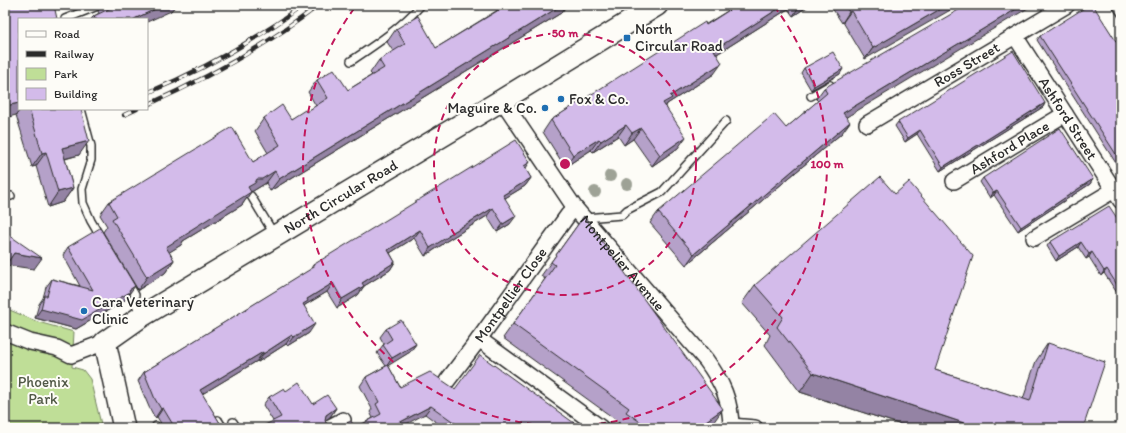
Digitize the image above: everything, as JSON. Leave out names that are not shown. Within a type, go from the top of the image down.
[{"type":"main road","name":"North Circular Road","points":[[105,342],[142,316],[657,5]]},
{"type":"main road","points":[[105,342],[124,428]]},
{"type":"street","name":"Ross Street","points":[[867,124],[1067,5]]},
{"type":"street","points":[[1101,5],[1121,35]]},
{"type":"street","name":"Ashford Street","points":[[1015,36],[1118,195]]},
{"type":"street","name":"Montpelier Avenue","points":[[502,100],[579,213],[701,354],[717,375],[726,392],[731,416],[731,427]]},
{"type":"street","name":"Ashford Place","points":[[954,181],[1065,114]]},
{"type":"street","points":[[1034,238],[1118,195]]},
{"type":"street","name":"Montpellier Close","points":[[447,381],[479,339],[568,214],[579,213]]},
{"type":"street","name":"North Circular Road","points":[[5,332],[30,342],[57,348],[72,344],[85,349],[105,342]]},
{"type":"street","points":[[479,339],[601,428]]},
{"type":"street","points":[[328,428],[343,420]]},
{"type":"street","points":[[731,427],[755,428]]},
{"type":"lane","points":[[68,18],[100,5]]},
{"type":"lane","points":[[350,61],[413,15],[421,5]]},
{"type":"lane","points":[[811,96],[837,81]]},
{"type":"lane","points":[[81,110],[91,146],[91,160],[82,189],[84,203],[91,221],[103,241]]},
{"type":"lane","points":[[579,213],[622,215],[627,210],[662,192],[726,121]]},
{"type":"lane","points":[[251,196],[275,236]]},
{"type":"lane","points":[[123,274],[135,294],[134,301],[142,316]]},
{"type":"lane","points":[[218,420],[223,428]]},
{"type":"green space","name":"Phoenix Park","points":[[5,308],[38,322],[74,332],[72,367],[83,370],[90,379],[102,428],[5,428]]},
{"type":"building","points":[[5,5],[54,5],[57,18],[18,18],[18,103],[5,106]]},
{"type":"building","points":[[112,5],[164,5],[136,18],[95,18],[94,16],[113,7]]},
{"type":"building","points":[[500,5],[562,5],[279,179],[275,171],[262,179],[257,179],[255,183],[248,187],[251,192],[166,247],[174,260],[147,277],[112,219],[117,216],[109,202],[232,127],[253,162],[280,145],[264,118],[282,105],[291,119],[305,110],[306,112],[328,98],[317,80],[334,69],[348,90],[384,68],[379,60],[405,44],[396,29],[418,16],[436,48],[502,8]]},
{"type":"building","points":[[737,5],[784,5],[714,50],[722,63],[670,96],[672,98],[663,103],[686,137],[660,155],[641,128],[632,133],[626,125],[601,141],[599,139],[573,155],[551,120],[705,22],[706,25]]},
{"type":"building","points":[[845,5],[904,5],[906,7],[909,5],[947,5],[873,48],[851,11],[849,12]]},
{"type":"building","points":[[967,5],[1023,5],[843,113],[850,122],[694,254],[658,212],[774,114],[786,128],[827,93],[824,88]]},
{"type":"building","points":[[1089,5],[1093,5],[1121,49],[1121,162],[1040,36]]},
{"type":"building","points":[[1013,51],[1045,103],[943,167],[920,130],[908,138],[898,122]]},
{"type":"building","points":[[833,52],[843,69],[814,86],[804,68]]},
{"type":"building","points":[[29,110],[81,110],[89,141],[62,148],[73,188],[58,192],[46,152],[42,153]]},
{"type":"building","points":[[1060,128],[1093,179],[1021,227],[997,191],[993,193],[983,178]]},
{"type":"building","points":[[516,140],[530,162],[524,166],[531,178],[503,195],[516,216],[503,224],[493,208],[448,235],[449,236],[430,248],[420,230],[388,250],[395,262],[362,283],[364,286],[342,299],[333,283],[307,299],[308,301],[303,304],[315,324],[294,337],[292,335],[263,354],[263,352],[200,390],[223,428],[175,428],[163,408],[161,409],[155,399],[144,372],[314,267],[313,265]]},
{"type":"building","points":[[880,177],[895,194],[909,182],[973,256],[935,370],[1030,401],[1048,343],[1105,362],[1083,428],[979,428],[813,373],[777,327],[783,317],[755,285]]},
{"type":"building","points":[[1109,206],[1121,224],[1121,291],[1107,269],[1104,271],[1092,252],[1089,254],[1081,242],[1059,256],[1050,242]]},
{"type":"building","points":[[584,216],[723,409],[696,428],[649,428],[626,412],[629,408],[513,324],[555,265],[551,262]]},
{"type":"building","points":[[100,228],[135,286],[129,290],[130,292],[82,320],[41,309],[44,296],[47,296],[52,279],[93,290],[68,247]]},
{"type":"building","points":[[6,233],[42,258],[14,253],[5,266]]},
{"type":"building","points":[[401,320],[416,344],[392,358],[383,345],[392,339],[386,329]]},
{"type":"building","points":[[480,355],[581,428],[462,428],[431,406],[389,428],[355,428],[381,414],[376,404],[379,402],[366,377],[388,365],[400,387],[430,372],[455,389]]},
{"type":"building","points":[[299,382],[313,404],[327,395],[336,408],[326,415],[325,420],[329,427],[332,428],[259,428],[281,417],[269,397],[284,388],[286,391]]},
{"type":"building","points":[[351,421],[355,428],[336,428]]},
{"type":"railway","points":[[148,93],[188,75],[228,54],[266,31],[304,5]]},
{"type":"railway","points":[[148,105],[192,84],[257,48],[319,5]]},
{"type":"railway","points":[[124,115],[135,110]]},
{"type":"place","name":"North Circular Road","points":[[627,38]]},
{"type":"place","name":"Fox & Co.","points":[[561,99]]},
{"type":"place","name":"Maguire & Co.","points":[[545,108]]},
{"type":"place","name":"Cara Veterinary Clinic","points":[[84,311]]}]
